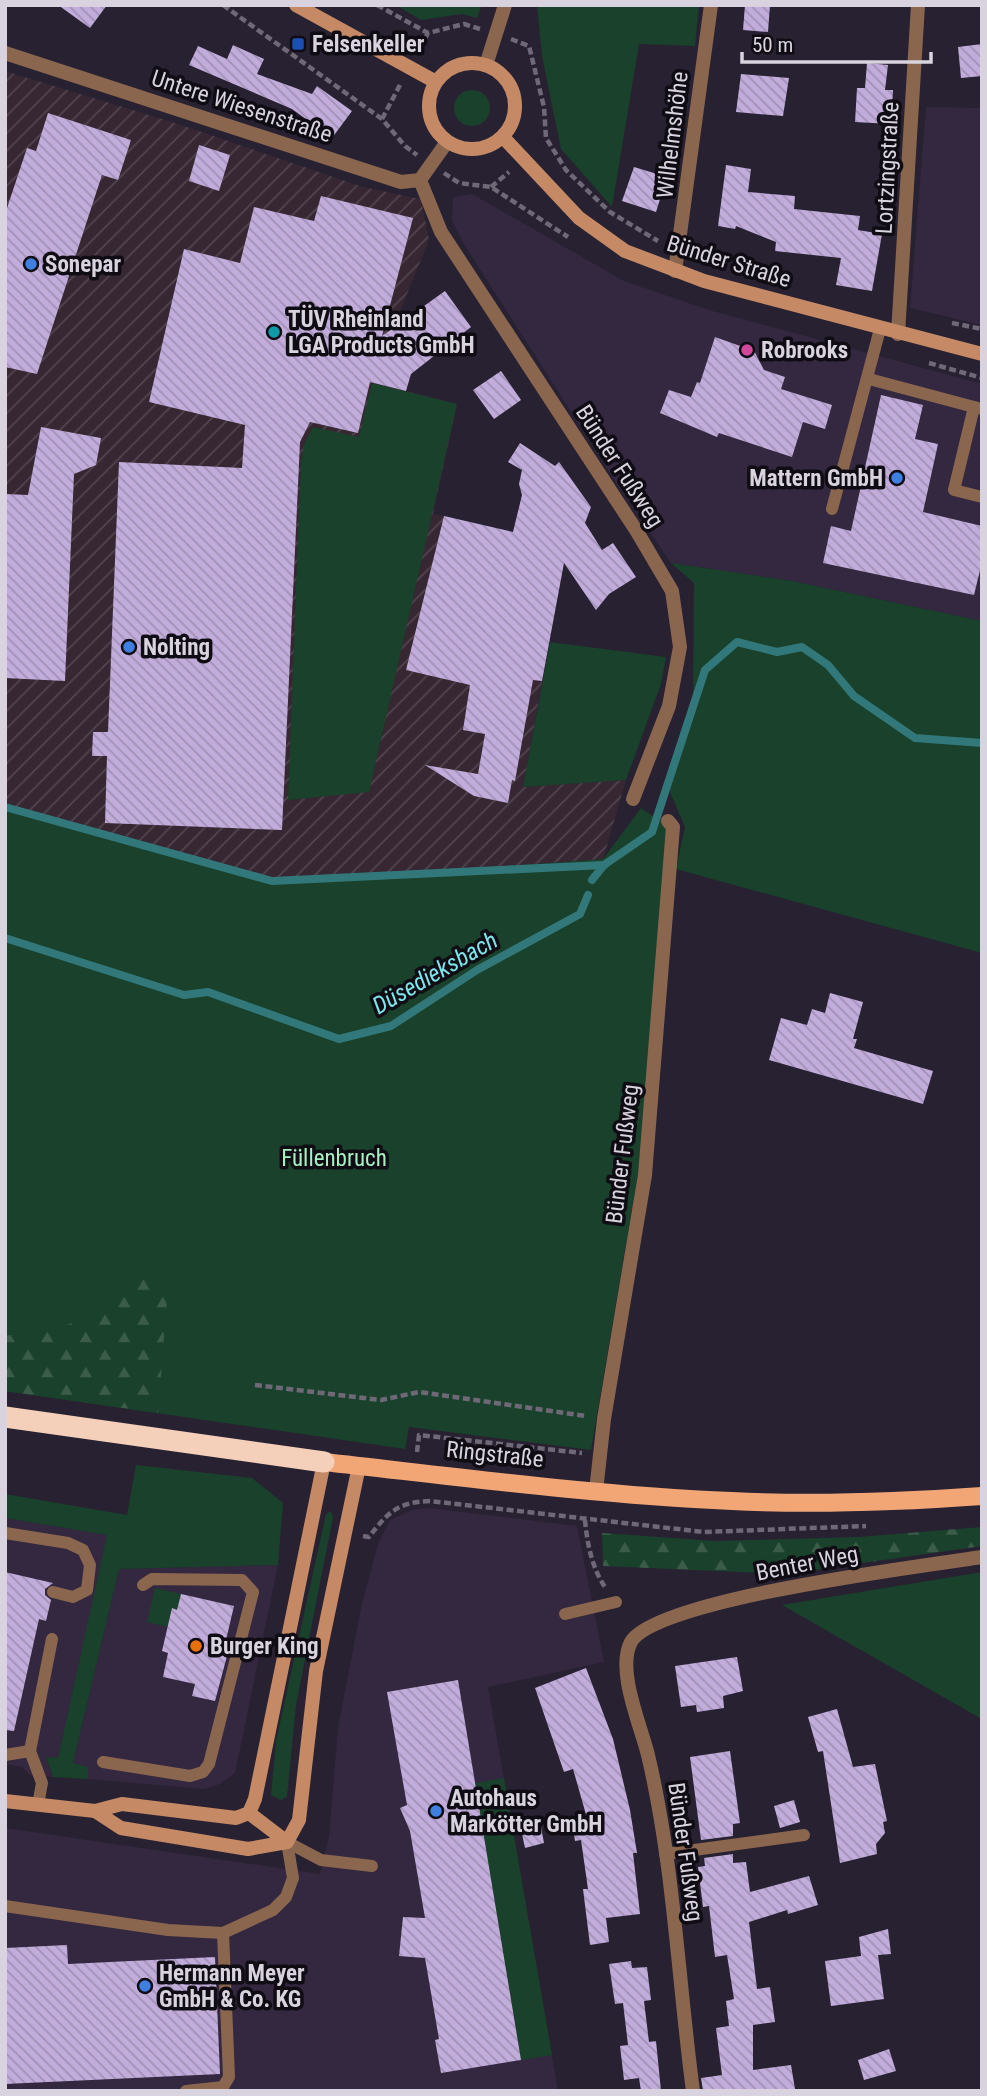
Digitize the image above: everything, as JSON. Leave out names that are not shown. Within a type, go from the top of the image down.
[{"type":"highway","name":"Ringstraße","points":[[5,1417],[324,1462]]},
{"type":"main road","name":"Ringstraße","points":[[324,1462],[596,1491],[732,1501],[806,1503],[982,1496]]},
{"type":"street","points":[[296,5],[436,82]]},
{"type":"street","points":[[486,65],[505,5]]},
{"type":"street","name":"Wilhelmshöhe","points":[[675,271],[711,5]]},
{"type":"street","name":"Lortzingstraße","points":[[898,334],[918,5]]},
{"type":"street","name":"Untere Wiesenstraße","points":[[5,53],[401,182],[421,180]]},
{"type":"street","points":[[467,63],[486,65],[501,74],[512,88],[516,105],[513,122],[503,136],[491,145],[476,149],[461,148],[447,142],[436,130],[430,114],[430,98],[436,82],[450,69],[467,63]]},
{"type":"street","name":"Bünder Straße","points":[[503,136],[579,218],[625,251],[675,271],[898,334],[982,354]]},
{"type":"street","points":[[421,180],[447,142]]},
{"type":"street","name":"Bünder Fußweg","points":[[421,180],[441,232],[636,530],[672,591],[680,647],[669,706],[633,799]]},
{"type":"street","name":"Bünder Fußweg","points":[[596,1491],[604,1419],[645,1174],[673,827],[668,821]]},
{"type":"street","points":[[5,1801],[94,1811],[122,1804],[236,1818],[249,1813],[256,1799],[324,1462]]},
{"type":"street","points":[[287,1842],[299,1820],[316,1671],[359,1466]]},
{"type":"street","name":"Benter Weg","points":[[644,1628],[691,1609],[751,1596],[982,1557]]},
{"type":"street","name":"Bünder Fußweg","points":[[644,1628],[631,1643],[626,1665],[648,1756],[665,1854],[693,2091]]},
{"type":"street","points":[[94,1811],[121,1828],[248,1849],[287,1842]]},
{"type":"street","points":[[249,1813],[287,1842]]},
{"type":"lane","points":[[832,509],[869,379],[880,329]]},
{"type":"lane","points":[[869,379],[978,408],[954,489],[982,497]]},
{"type":"lane","points":[[5,1533],[68,1543],[83,1549],[90,1565],[87,1590],[73,1597],[53,1592]]},
{"type":"lane","points":[[103,1762],[190,1776],[203,1772],[213,1751],[253,1592],[242,1580],[152,1580],[143,1585]]},
{"type":"lane","points":[[565,1614],[616,1602]]},
{"type":"lane","points":[[38,1805],[41,1783],[30,1751],[52,1639]]},
{"type":"lane","points":[[5,1755],[30,1751]]},
{"type":"lane","points":[[665,1854],[804,1835]]},
{"type":"lane","points":[[287,1842],[321,1860],[372,1866]]},
{"type":"lane","points":[[5,1906],[168,1930],[223,1933],[273,1910],[286,1897],[293,1878],[287,1842]]},
{"type":"lane","points":[[186,2091],[223,2087],[229,2077],[223,1933]]},
{"type":"path","points":[[223,5],[382,119],[405,146],[431,164]]},
{"type":"path","points":[[377,5],[428,33],[464,24],[529,46],[544,107],[546,138],[566,170],[610,212],[679,253]]},
{"type":"path","points":[[255,1385],[381,1400],[419,1392],[604,1419]]},
{"type":"path","points":[[411,1502],[419,1436],[600,1455]]},
{"type":"path","points":[[345,1531],[369,1537],[387,1513],[411,1502],[430,1501],[585,1520],[586,1539],[598,1577],[616,1602]]},
{"type":"shaded area","points":[[5,71],[172,122],[363,187],[421,199],[429,240],[400,311],[382,385],[457,404],[433,514],[567,545],[523,787],[626,780],[603,859],[272,883],[5,809]]},
{"type":"shaded area","points":[[926,107],[982,108],[982,325],[910,308]]},
{"type":"shaded area","points":[[472,194],[624,281],[709,310],[982,384],[982,621],[792,581],[671,563],[624,495],[462,241],[452,220],[453,197]]},
{"type":"shaded area","points":[[429,1508],[577,1526],[604,1662],[488,1687],[558,2091],[5,2091],[5,1828],[320,1874],[329,1837],[338,1728],[361,1608],[378,1544],[390,1520],[412,1510]]},
{"type":"shaded area","points":[[5,1518],[108,1535],[58,1758],[46,1758],[53,1777],[30,1775],[22,1767],[5,1764]]},
{"type":"shaded area","points":[[278,1565],[235,1773],[220,1784],[204,1789],[88,1779],[88,1767],[73,1763],[119,1569]]},
{"type":"green space","points":[[396,5],[482,5],[477,18],[462,14],[421,20]]},
{"type":"green space","points":[[537,5],[699,5],[695,46],[639,44],[612,207],[561,149],[542,56]]},
{"type":"green space","points":[[472,90],[485,95],[490,108],[485,121],[472,126],[459,121],[454,108],[459,95]]},
{"type":"green space","points":[[372,383],[457,404],[369,792],[288,800],[301,460],[305,442],[313,427],[359,437]]},
{"type":"green space","points":[[671,563],[792,581],[982,621],[982,953],[676,869],[685,827],[666,783],[693,711],[694,583]]},
{"type":"green space","points":[[550,642],[666,657],[661,684],[626,780],[523,787]]},
{"type":"green space","name":"Füllenbruch","points":[[641,808],[669,827],[638,1174],[591,1450],[409,1427],[405,1449],[5,1391],[5,809],[272,883],[603,859]]},
{"type":"green space","points":[[150,1272],[169,1275],[158,1413],[5,1391],[5,1336],[70,1324]]},
{"type":"green space","points":[[136,1465],[252,1478],[283,1503],[278,1565],[119,1569],[73,1763],[88,1767],[88,1779],[53,1777],[46,1757],[58,1758],[107,1535],[5,1518],[5,1494],[127,1515]]},
{"type":"green space","points":[[331,1511],[333,1517],[296,1705],[287,1797],[281,1800],[271,1795],[276,1741],[326,1514]]},
{"type":"green space","points":[[982,1527],[982,1546],[785,1574],[603,1566],[602,1533],[715,1541],[859,1537]]},
{"type":"green space","points":[[982,1572],[980,1718],[782,1605]]},
{"type":"green space","points":[[155,1588],[181,1594],[173,1628],[147,1622]]},
{"type":"green space","points":[[504,1778],[552,2055],[521,2060],[475,1783]]},
{"type":"building","points":[[58,5],[107,5],[90,28]]},
{"type":"building","points":[[745,5],[770,5],[768,32],[743,30]]},
{"type":"building","points":[[982,44],[982,76],[961,78],[958,47]]},
{"type":"building","points":[[233,45],[264,59],[257,74],[312,94],[317,86],[352,111],[332,138],[292,109],[189,65],[198,46],[227,59]]},
{"type":"building","points":[[867,63],[888,65],[885,90],[893,90],[891,124],[855,122],[857,88],[865,88]]},
{"type":"building","points":[[741,74],[789,78],[783,116],[736,112]]},
{"type":"building","points":[[48,113],[131,140],[118,180],[102,175],[37,374],[5,367],[5,214],[27,148],[36,151]]},
{"type":"building","points":[[199,145],[230,155],[219,191],[189,181]]},
{"type":"building","points":[[726,165],[751,169],[748,192],[795,196],[794,209],[860,216],[858,230],[882,234],[872,291],[836,285],[841,258],[775,251],[776,242],[736,226],[735,229],[718,226]]},
{"type":"building","points":[[634,167],[667,177],[656,212],[622,201]]},
{"type":"building","points":[[321,196],[413,218],[382,336],[445,291],[471,327],[411,374],[406,391],[370,382],[358,433],[310,422],[300,442],[282,830],[105,823],[107,756],[92,756],[93,732],[108,732],[119,462],[242,468],[245,425],[149,402],[184,249],[240,263],[254,207],[314,221]]},
{"type":"building","points":[[715,337],[743,347],[750,343],[764,370],[785,377],[781,389],[832,405],[825,429],[803,422],[792,457],[719,433],[717,437],[660,413],[669,390],[691,397],[697,382],[700,383]]},
{"type":"building","points":[[501,371],[521,400],[494,419],[473,390]]},
{"type":"building","name":"Mattern GmbH","points":[[881,395],[923,405],[915,439],[938,444],[923,512],[982,526],[982,562],[974,595],[823,563],[831,526],[851,531]]},
{"type":"building","points":[[41,427],[101,438],[96,465],[74,474],[65,681],[5,678],[5,494],[28,495]]},
{"type":"building","points":[[520,443],[555,466],[559,462],[591,507],[585,523],[602,550],[613,543],[636,577],[609,594],[596,610],[564,563],[542,681],[533,680],[515,781],[512,780],[508,803],[474,796],[425,765],[478,774],[485,734],[463,730],[470,685],[406,670],[444,516],[513,532],[522,495],[519,484],[522,470],[508,462]]},
{"type":"building","points":[[830,993],[863,1002],[853,1039],[857,1039],[854,1048],[933,1071],[923,1104],[769,1060],[781,1018],[807,1025],[812,1009],[825,1013]]},
{"type":"building","points":[[5,1572],[53,1583],[45,1589],[45,1595],[51,1600],[46,1621],[39,1619],[14,1731],[5,1730]]},
{"type":"building","name":"Burger King","points":[[181,1594],[234,1606],[226,1640],[231,1641],[215,1701],[192,1696],[195,1684],[163,1677],[168,1653],[162,1651],[172,1608],[177,1610]]},
{"type":"building","points":[[737,1657],[743,1691],[723,1696],[724,1708],[697,1712],[696,1705],[681,1707],[675,1666]]},
{"type":"building","points":[[586,1668],[613,1739],[630,1810],[637,1853],[633,1853],[640,1914],[606,1918],[609,1942],[590,1945],[583,1889],[588,1889],[581,1840],[575,1841],[572,1820],[587,1818],[573,1769],[564,1772],[535,1688]]},
{"type":"building","points":[[458,1680],[521,2060],[441,2073],[435,2040],[439,2039],[425,1958],[399,1956],[403,1917],[425,1918],[410,1831],[400,1808],[407,1805],[387,1692]]},
{"type":"building","points":[[837,1709],[853,1767],[875,1764],[887,1821],[883,1822],[885,1833],[876,1844],[877,1854],[840,1863],[823,1751],[818,1752],[808,1717]]},
{"type":"building","points":[[730,1751],[740,1823],[733,1824],[733,1836],[701,1840],[690,1757]]},
{"type":"building","points":[[794,1800],[800,1822],[780,1828],[774,1806]]},
{"type":"building","points":[[539,1816],[544,1843],[525,1848],[519,1820]]},
{"type":"building","points":[[733,1854],[733,1863],[746,1862],[750,1892],[809,1876],[818,1905],[788,1914],[787,1910],[749,1922],[757,1989],[770,1987],[775,2022],[753,2025],[753,2070],[791,2065],[795,2089],[703,2091],[701,2078],[722,2075],[716,2028],[729,2026],[726,2001],[734,1999],[727,1955],[715,1957],[709,1906],[703,1907],[698,1867],[705,1866],[704,1858]]},
{"type":"building","points":[[888,1929],[891,1954],[878,1955],[884,1999],[831,2006],[825,1961],[861,1956],[859,1937]]},
{"type":"building","points":[[67,1945],[68,1964],[215,1957],[220,2074],[5,2084],[5,1948]]},
{"type":"building","points":[[631,1961],[632,1968],[647,1967],[651,2000],[644,2001],[649,2042],[656,2041],[661,2091],[641,2091],[639,2078],[624,2080],[620,2046],[628,2045],[623,2003],[615,2004],[609,1964]]},
{"type":"building","points":[[889,2049],[896,2071],[864,2080],[858,2060]]},
{"type":"waterway","name":"Düsedieksbach","points":[[592,880],[604,865],[652,832],[705,670],[737,642],[777,652],[802,647],[828,665],[854,696],[915,738],[982,743]]},
{"type":"waterway","points":[[5,807],[272,881],[604,865]]},
{"type":"waterway","name":"Düsedieksbach","points":[[5,938],[184,995],[208,992],[339,1039],[391,1026],[477,970],[580,914],[588,895]]},
{"type":"place","name":"Felsenkeller","points":[[298,44]]},
{"type":"place","name":"Sonepar","points":[[31,264]]},
{"type":"place","name":"TÜV Rheinland LGA Products GmbH","points":[[274,332]]},
{"type":"place","name":"Robrooks","points":[[747,350]]},
{"type":"place","name":"Mattern GmbH","points":[[897,478]]},
{"type":"place","name":"Nolting","points":[[129,647]]},
{"type":"place","name":"Burger King","points":[[196,1646]]},
{"type":"place","name":"Autohaus Markötter GmbH","points":[[436,1811]]},
{"type":"place","name":"Hermann Meyer GmbH & Co. KG","points":[[145,1986]]}]
